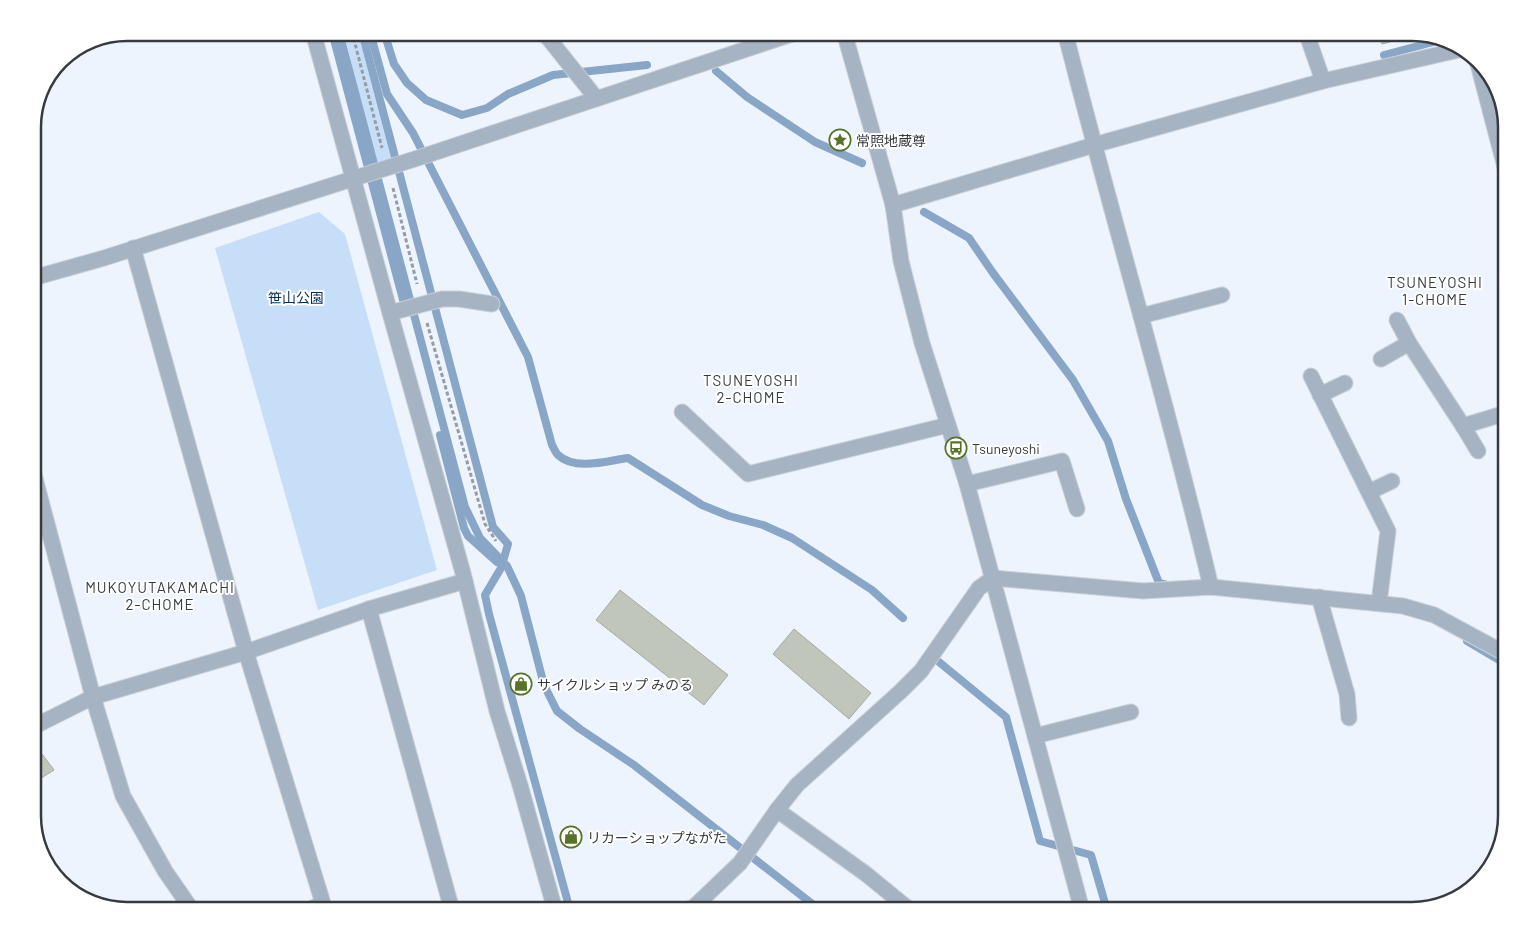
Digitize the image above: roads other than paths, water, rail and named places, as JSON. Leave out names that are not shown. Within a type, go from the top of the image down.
[{"type":"street","points":[[317,41],[415,306],[465,581],[497,711],[553,902]]},
{"type":"street","points":[[550,41],[596,98]]},
{"type":"street","points":[[41,276],[104,258],[405,162],[770,41]]},
{"type":"street","points":[[847,41],[893,205],[901,261],[922,343],[967,484],[1080,902]]},
{"type":"street","points":[[1067,41],[1185,478],[1211,587]]},
{"type":"street","points":[[1309,41],[1323,81]]},
{"type":"street","points":[[893,205],[1094,145],[1323,81],[1452,52]]},
{"type":"street","points":[[1481,77],[1498,140]]},
{"type":"street","points":[[133,248],[316,902]]},
{"type":"street","points":[[1140,316],[1222,294]]},
{"type":"street","points":[[415,306],[459,299],[492,304]]},
{"type":"street","points":[[1397,320],[1409,343],[1478,451]]},
{"type":"street","points":[[1381,359],[1409,343]]},
{"type":"street","points":[[1311,376],[1388,530],[1379,603]]},
{"type":"street","points":[[1320,395],[1345,382]]},
{"type":"street","points":[[682,412],[748,474],[948,424]]},
{"type":"street","points":[[1463,426],[1498,415]]},
{"type":"street","points":[[967,484],[1062,461],[1077,509]]},
{"type":"street","points":[[1369,492],[1392,481]]},
{"type":"street","points":[[41,501],[123,796],[165,871],[186,902]]},
{"type":"street","points":[[700,902],[740,863],[797,785],[901,692],[921,671],[979,588],[993,578],[1143,591],[1211,587],[1403,606],[1434,615],[1498,650]]},
{"type":"street","points":[[41,723],[94,697],[246,652],[369,609],[465,581]]},
{"type":"street","points":[[1319,597],[1347,694],[1349,718]]},
{"type":"street","points":[[369,609],[450,902]]},
{"type":"street","points":[[1035,736],[1131,712]]},
{"type":"street","points":[[777,810],[866,874],[900,902]]},
{"type":"waterway","points":[[334,41],[406,311]]},
{"type":"waterway","points":[[341,41],[465,507],[480,538],[507,566],[521,596],[544,685],[557,711],[580,729],[634,765],[810,902]]},
{"type":"waterway","points":[[364,41],[493,527],[508,544],[504,558]]},
{"type":"waterway","points":[[372,41],[387,94],[413,133],[528,357],[552,445],[556,453],[565,460],[582,464],[628,458],[702,505],[729,516],[763,525],[792,538],[872,590],[903,618]]},
{"type":"waterway","points":[[387,41],[394,64],[407,83],[426,100],[462,115],[487,108],[508,94],[553,75],[647,65]]},
{"type":"waterway","points":[[1384,55],[1429,43]]},
{"type":"waterway","points":[[716,71],[747,97],[815,142],[862,163]]},
{"type":"waterway","points":[[924,212],[969,238],[1073,380],[1108,441],[1126,499],[1159,583],[1167,585]]},
{"type":"waterway","points":[[440,435],[464,528],[468,536],[497,562]]},
{"type":"waterway","points":[[501,568],[485,595],[568,902]]},
{"type":"waterway","points":[[1467,641],[1498,659]]},
{"type":"waterway","points":[[939,662],[1006,717],[1040,841],[1091,855],[1105,902]]},
{"type":"place","name":"常照地蔵尊","points":[[840,140]]},
{"type":"place","name":"Tsuneyoshi","points":[[956,448]]},
{"type":"place","name":"サイクルショップ みのる","points":[[521,684]]},
{"type":"place","name":"リカーショップながた","points":[[571,837]]},
{"type":"district","name":"TSUNEYOSHI 1-CHOME","points":[[1435,290]]},
{"type":"district","name":"TSUNEYOSHI 2-CHOME","points":[[751,388]]},
{"type":"district","name":"MUKOYUTAKAMACHI 2-CHOME","points":[[160,596]]},
{"type":"park label","name":"笹山公園","points":[[296,297]]}]
